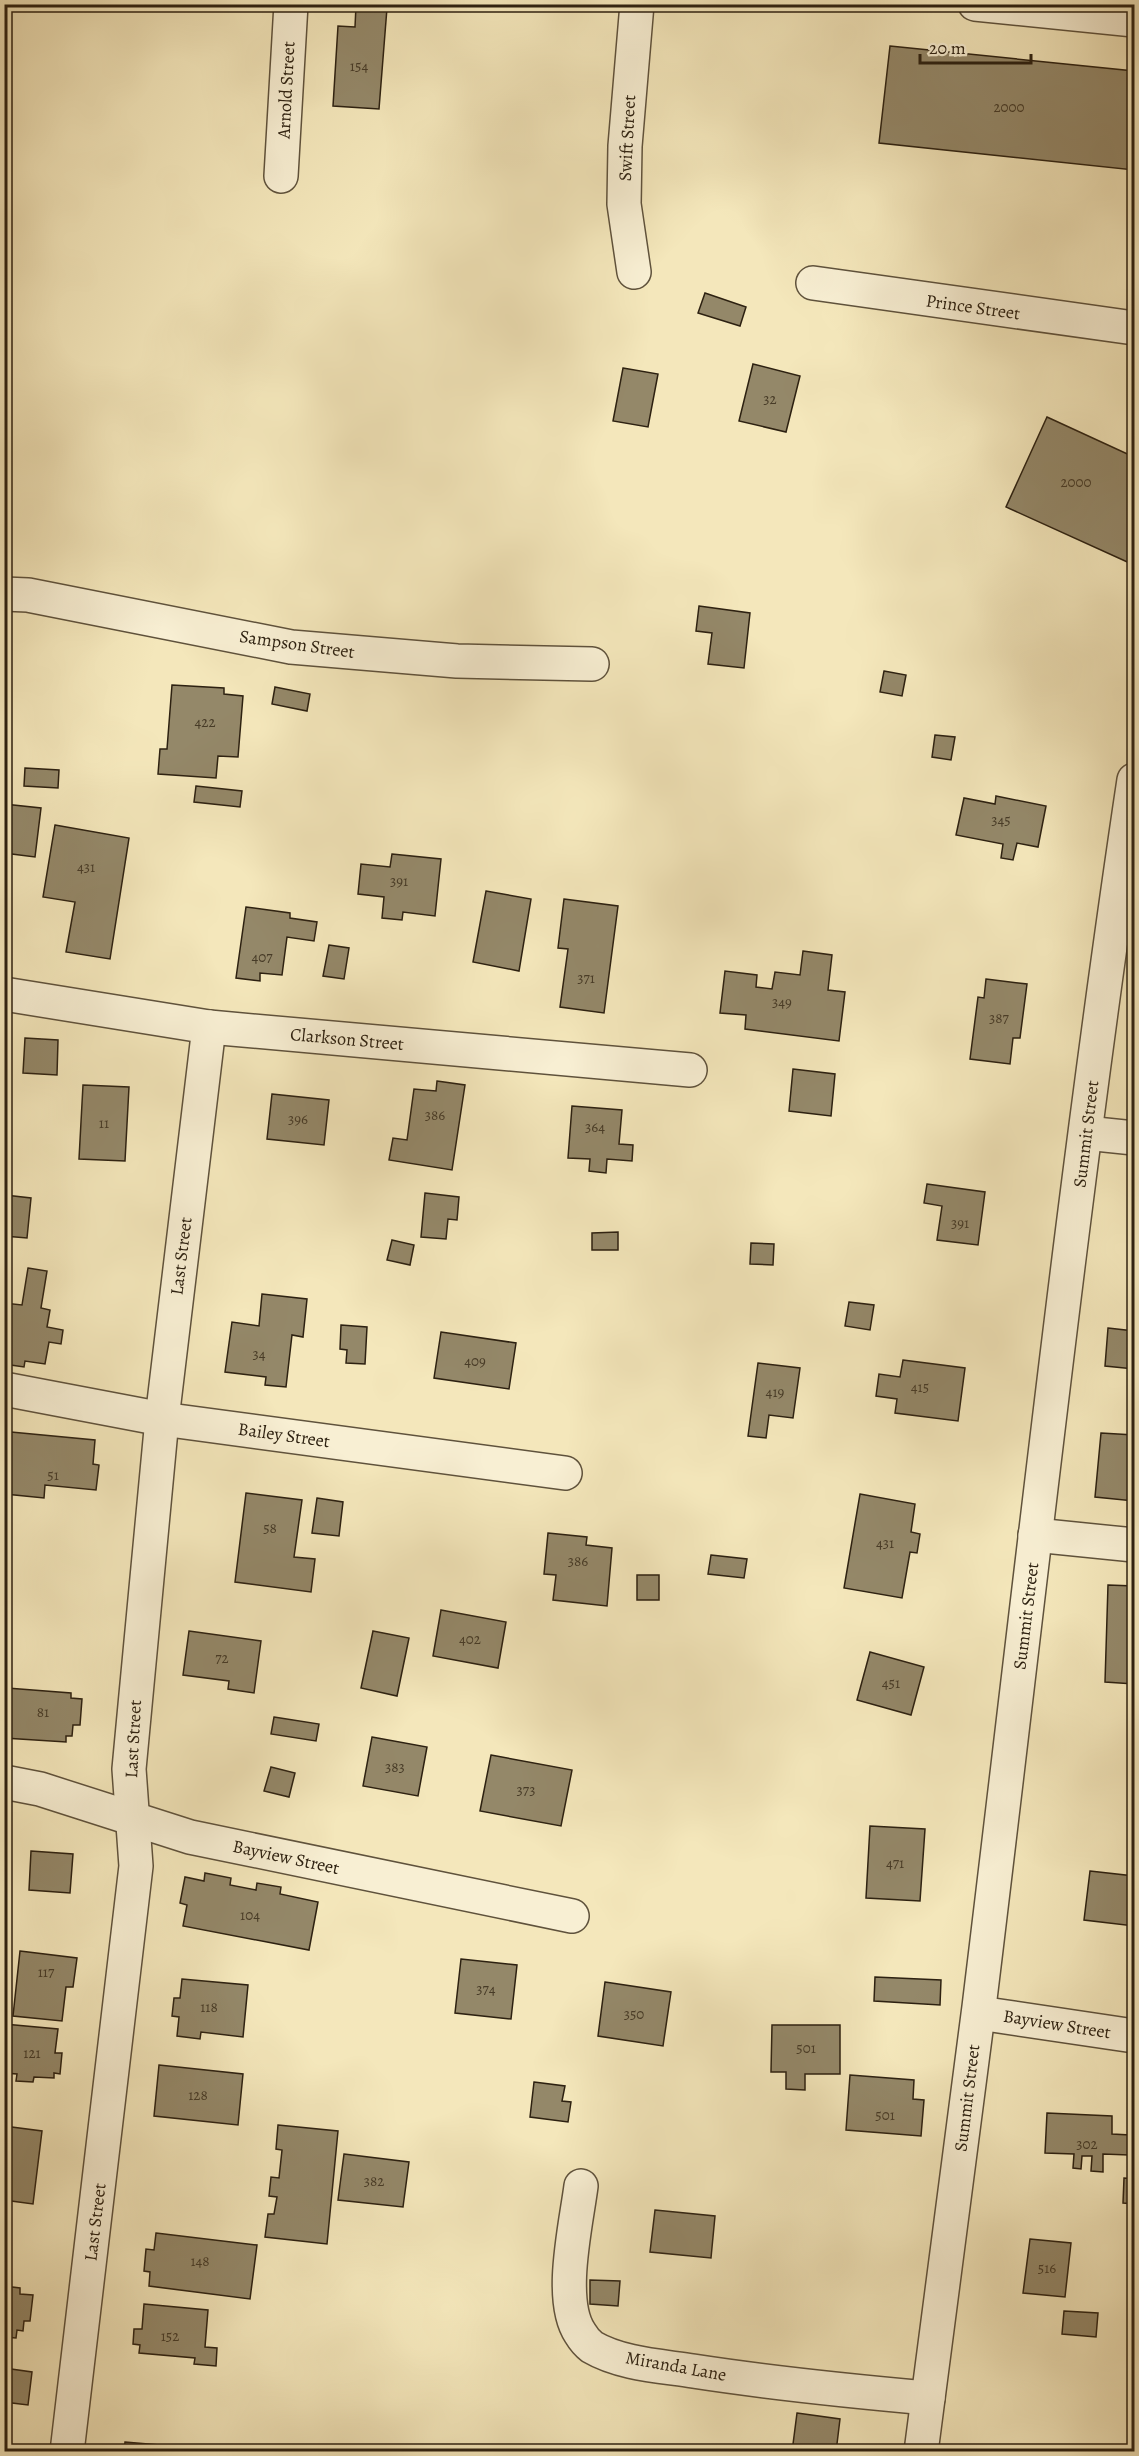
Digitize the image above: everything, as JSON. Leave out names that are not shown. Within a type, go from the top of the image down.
[{"type":"street","name":"Arnold Street","points":[[281,176],[291,4]]},
{"type":"street","name":"Swift Street","points":[[634,272],[624,204],[625,146],[637,4]]},
{"type":"street","points":[[975,4],[1134,20]]},
{"type":"street","name":"Prince Street","points":[[813,283],[1134,328]]},
{"type":"street","name":"Sampson Street","points":[[4,594],[28,596],[291,647],[457,662],[592,664]]},
{"type":"street","name":"Summit Street","points":[[921,2451],[979,2013],[1035,1535],[1086,1132],[1134,780]]},
{"type":"street","name":"Clarkson Street","points":[[4,994],[209,1027],[690,1070]]},
{"type":"street","name":"Last Street","points":[[67,2451],[136,1866],[129,1769],[162,1419],[209,1027]]},
{"type":"street","points":[[1086,1132],[1134,1138]]},
{"type":"street","name":"Bailey Street","points":[[4,1389],[162,1419],[565,1473]]},
{"type":"street","points":[[1035,1535],[1134,1545]]},
{"type":"street","name":"Bayview Street","points":[[4,1782],[40,1789],[190,1837],[572,1916]]},
{"type":"street","name":"Bayview Street","points":[[979,2013],[1134,2036]]},
{"type":"street","name":"Miranda Lane","points":[[581,2186],[568,2292],[574,2320],[580,2334],[591,2346],[626,2360],[671,2368],[836,2390],[928,2398]]},
{"type":"building","points":[[356,6],[387,8],[379,109],[333,106],[338,26],[355,27]]},
{"type":"building","points":[[890,46],[1134,71],[1134,170],[879,143]]},
{"type":"building","points":[[705,293],[746,307],[740,326],[698,313]]},
{"type":"building","points":[[753,364],[800,376],[786,432],[739,421]]},
{"type":"building","points":[[623,368],[658,374],[648,427],[613,421]]},
{"type":"building","points":[[1047,417],[1134,457],[1134,565],[1006,507]]},
{"type":"building","points":[[699,606],[750,613],[744,668],[708,664],[712,633],[696,631]]},
{"type":"building","points":[[884,671],[906,675],[902,696],[880,692]]},
{"type":"building","points":[[172,685],[224,688],[224,694],[243,696],[238,757],[218,756],[216,778],[158,774],[160,749],[167,749]]},
{"type":"building","points":[[275,687],[310,694],[307,711],[272,704]]},
{"type":"building","points":[[935,735],[955,737],[951,760],[932,757]]},
{"type":"building","points":[[25,768],[59,770],[58,788],[24,786]]},
{"type":"building","points":[[196,786],[242,791],[240,807],[194,802]]},
{"type":"building","points":[[996,796],[1046,806],[1038,847],[1017,843],[1013,860],[1001,858],[1003,844],[956,835],[964,798],[995,804]]},
{"type":"building","points":[[4,804],[41,808],[35,857],[4,853]]},
{"type":"building","points":[[55,825],[129,838],[110,959],[66,952],[75,902],[43,897]]},
{"type":"building","points":[[392,854],[441,859],[435,916],[403,912],[402,920],[382,918],[384,897],[358,894],[361,864],[390,867]]},
{"type":"building","points":[[486,891],[531,899],[519,971],[473,962]]},
{"type":"building","points":[[564,899],[618,906],[604,1013],[560,1007],[568,949],[558,948]]},
{"type":"building","points":[[246,907],[290,913],[290,918],[317,922],[314,941],[287,937],[282,975],[260,973],[260,981],[236,978]]},
{"type":"building","points":[[329,945],[349,948],[344,979],[323,976]]},
{"type":"building","points":[[803,951],[832,955],[828,990],[845,992],[839,1041],[745,1029],[746,1015],[720,1013],[725,971],[757,975],[756,987],[772,989],[775,972],[800,975]]},
{"type":"building","points":[[986,979],[1027,984],[1020,1038],[1013,1038],[1010,1064],[970,1059],[978,997],[984,998]]},
{"type":"building","points":[[25,1038],[58,1040],[57,1075],[23,1073]]},
{"type":"building","points":[[793,1069],[835,1074],[831,1116],[789,1111]]},
{"type":"building","points":[[437,1081],[465,1085],[452,1170],[389,1160],[393,1138],[407,1140],[414,1089],[436,1091]]},
{"type":"building","points":[[83,1085],[129,1087],[125,1161],[79,1159]]},
{"type":"building","points":[[272,1094],[329,1100],[324,1145],[267,1139]]},
{"type":"building","points":[[572,1106],[622,1110],[619,1144],[633,1145],[632,1161],[607,1159],[606,1173],[589,1171],[590,1159],[568,1158]]},
{"type":"building","points":[[927,1184],[985,1192],[978,1245],[937,1240],[942,1206],[924,1203]]},
{"type":"building","points":[[425,1193],[459,1197],[457,1220],[448,1219],[446,1239],[421,1237]]},
{"type":"building","points":[[5,1195],[31,1198],[27,1238],[4,1236]]},
{"type":"building","points":[[618,1232],[618,1250],[592,1250],[592,1233]]},
{"type":"building","points":[[392,1240],[414,1245],[410,1265],[387,1260]]},
{"type":"building","points":[[751,1243],[774,1244],[773,1265],[750,1264]]},
{"type":"building","points":[[28,1268],[47,1271],[41,1308],[50,1310],[47,1327],[63,1330],[61,1344],[49,1342],[45,1364],[25,1361],[24,1367],[4,1364],[4,1303],[22,1305]]},
{"type":"building","points":[[262,1294],[307,1299],[303,1337],[292,1335],[286,1387],[265,1385],[266,1377],[225,1372],[232,1322],[259,1326]]},
{"type":"building","points":[[849,1302],[874,1305],[870,1330],[845,1326]]},
{"type":"building","points":[[341,1325],[367,1327],[365,1364],[346,1363],[347,1350],[340,1349]]},
{"type":"building","points":[[1108,1328],[1134,1331],[1134,1369],[1105,1366]]},
{"type":"building","points":[[441,1332],[516,1343],[509,1389],[434,1378]]},
{"type":"building","points":[[903,1360],[965,1368],[958,1421],[895,1413],[897,1399],[876,1396],[879,1374],[900,1377]]},
{"type":"building","points":[[758,1363],[800,1368],[793,1418],[769,1415],[766,1438],[748,1436]]},
{"type":"building","points":[[11,1432],[95,1440],[93,1464],[99,1465],[96,1490],[45,1485],[44,1498],[5,1494]]},
{"type":"building","points":[[1101,1433],[1134,1435],[1134,1501],[1095,1497]]},
{"type":"building","points":[[246,1493],[302,1500],[294,1557],[315,1559],[311,1592],[235,1582]]},
{"type":"building","points":[[860,1494],[915,1504],[911,1532],[920,1534],[917,1553],[910,1552],[902,1598],[844,1588]]},
{"type":"building","points":[[317,1498],[343,1502],[339,1536],[312,1533]]},
{"type":"building","points":[[548,1533],[587,1537],[586,1545],[612,1548],[607,1606],[553,1600],[556,1575],[544,1574]]},
{"type":"building","points":[[711,1555],[747,1559],[744,1578],[708,1574]]},
{"type":"building","points":[[637,1575],[659,1575],[659,1600],[637,1600]]},
{"type":"building","points":[[1108,1585],[1134,1586],[1134,1684],[1105,1682]]},
{"type":"building","points":[[441,1610],[506,1622],[498,1668],[433,1656]]},
{"type":"building","points":[[189,1631],[261,1641],[254,1693],[228,1689],[229,1681],[183,1675]]},
{"type":"building","points":[[373,1631],[409,1638],[397,1696],[361,1688]]},
{"type":"building","points":[[870,1652],[924,1667],[911,1715],[857,1700]]},
{"type":"building","points":[[7,1688],[71,1693],[71,1698],[82,1699],[80,1725],[73,1725],[72,1736],[66,1736],[66,1742],[4,1738],[4,1695],[7,1695]]},
{"type":"building","points":[[274,1717],[319,1724],[316,1741],[271,1734]]},
{"type":"building","points":[[372,1737],[427,1747],[418,1796],[363,1786]]},
{"type":"building","points":[[491,1755],[572,1770],[561,1826],[480,1811]]},
{"type":"building","points":[[271,1767],[295,1773],[289,1797],[264,1791]]},
{"type":"building","points":[[870,1826],[925,1829],[920,1901],[866,1898]]},
{"type":"building","points":[[31,1851],[73,1854],[70,1893],[29,1890]]},
{"type":"building","points":[[1090,1871],[1134,1876],[1134,1926],[1084,1920]]},
{"type":"building","points":[[205,1873],[231,1878],[230,1885],[256,1890],[257,1883],[281,1887],[280,1894],[318,1902],[309,1950],[183,1926],[187,1905],[180,1903],[185,1877],[204,1881]]},
{"type":"building","points":[[20,1951],[77,1958],[73,1987],[66,1987],[62,2021],[13,2016]]},
{"type":"building","points":[[461,1959],[517,1965],[511,2019],[455,2013]]},
{"type":"building","points":[[875,1977],[941,1980],[940,2005],[874,2001]]},
{"type":"building","points":[[182,1979],[248,1985],[243,2037],[201,2032],[200,2039],[177,2036],[179,2017],[172,2016],[174,1998],[180,1998]]},
{"type":"building","points":[[605,1982],[671,1992],[663,2046],[598,2036]]},
{"type":"building","points":[[4,2024],[58,2029],[55,2053],[62,2053],[60,2074],[54,2073],[54,2078],[34,2077],[33,2082],[16,2081],[17,2074],[4,2073]]},
{"type":"building","points":[[772,2025],[840,2025],[840,2074],[805,2074],[805,2090],[786,2089],[786,2072],[771,2072]]},
{"type":"building","points":[[159,2065],[243,2074],[238,2125],[154,2116]]},
{"type":"building","points":[[850,2075],[914,2080],[913,2099],[924,2100],[921,2136],[846,2130]]},
{"type":"building","points":[[534,2082],[565,2086],[562,2101],[571,2102],[568,2122],[530,2117]]},
{"type":"building","points":[[1047,2113],[1112,2116],[1112,2134],[1130,2135],[1129,2155],[1103,2154],[1103,2172],[1091,2171],[1092,2156],[1082,2156],[1081,2169],[1073,2168],[1074,2154],[1045,2153]]},
{"type":"building","points":[[278,2125],[338,2131],[327,2244],[265,2237],[268,2214],[274,2214],[277,2197],[269,2196],[271,2177],[279,2178],[282,2150],[276,2149]]},
{"type":"building","points":[[4,2126],[42,2131],[33,2204],[4,2200]]},
{"type":"building","points":[[344,2154],[409,2162],[403,2207],[338,2200]]},
{"type":"building","points":[[1124,2178],[1134,2179],[1134,2204],[1123,2203]]},
{"type":"building","points":[[655,2210],[715,2216],[711,2258],[650,2252]]},
{"type":"building","points":[[156,2233],[257,2245],[250,2299],[149,2286],[150,2272],[144,2271],[146,2249],[154,2250]]},
{"type":"building","points":[[1030,2239],[1071,2243],[1065,2297],[1023,2293]]},
{"type":"building","points":[[590,2280],[620,2281],[618,2306],[590,2304]]},
{"type":"building","points":[[4,2286],[20,2288],[20,2294],[33,2295],[30,2321],[24,2321],[23,2331],[17,2330],[16,2338],[4,2337]]},
{"type":"building","points":[[144,2304],[208,2310],[205,2347],[217,2348],[216,2366],[194,2364],[195,2358],[139,2353],[140,2345],[133,2344],[134,2329],[142,2329]]},
{"type":"building","points":[[1064,2311],[1098,2313],[1096,2337],[1062,2334]]},
{"type":"building","points":[[4,2368],[32,2372],[28,2405],[4,2402]]},
{"type":"building","points":[[797,2413],[840,2419],[836,2452],[792,2452]]},
{"type":"building","points":[[125,2442],[171,2446],[170,2452],[124,2452]]}]
